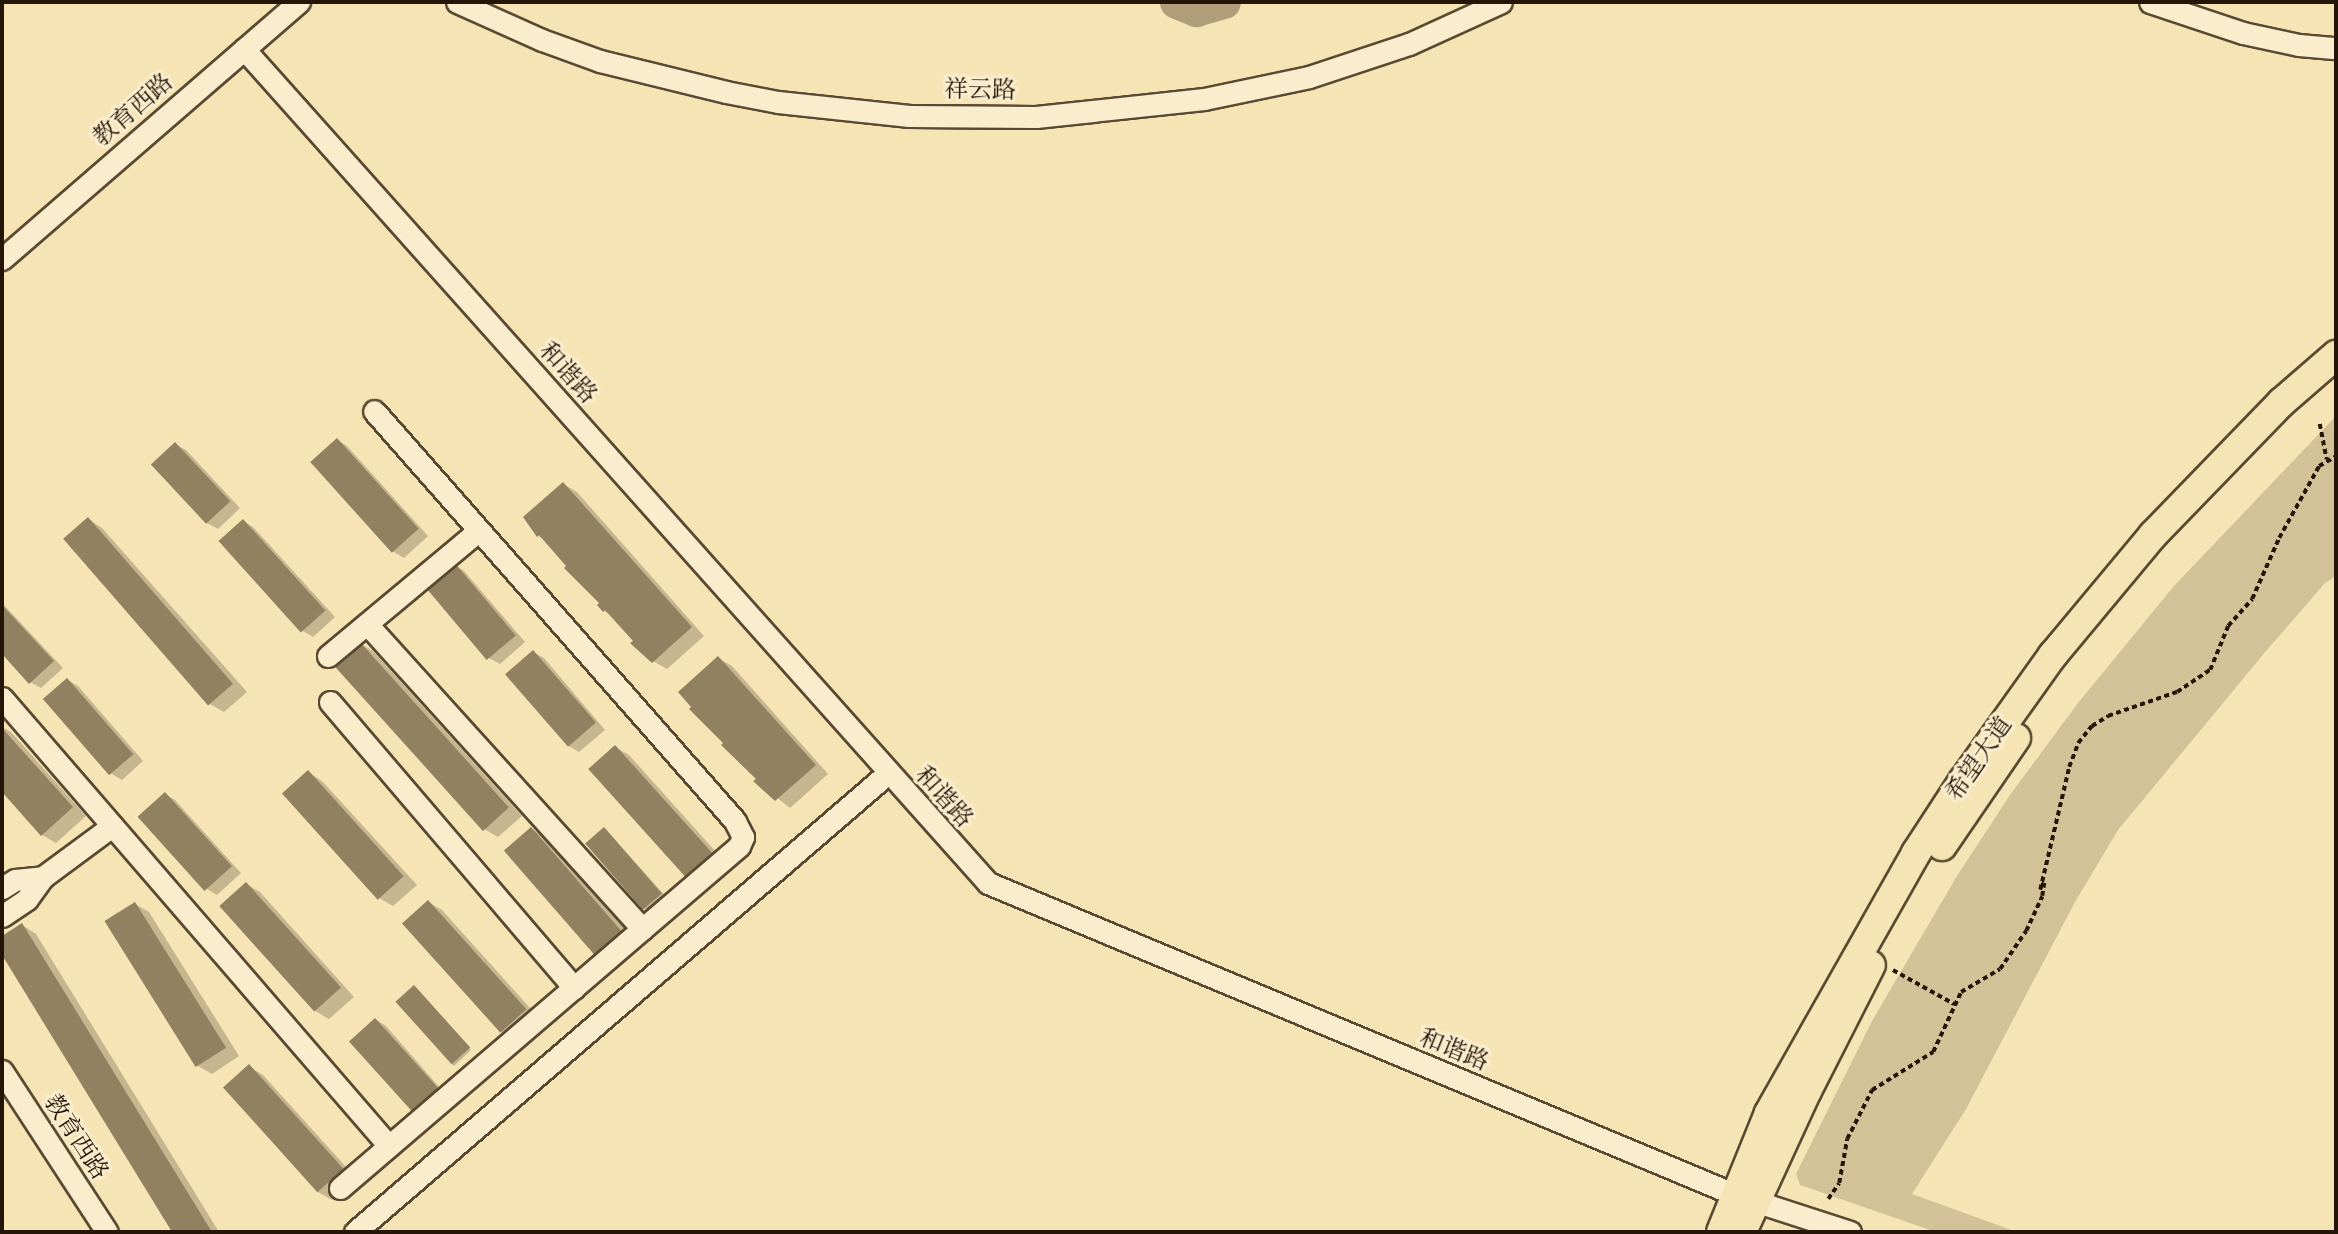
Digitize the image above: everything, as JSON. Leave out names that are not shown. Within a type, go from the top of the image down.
[{"type":"main road","name":"希望大道","points":[[1742,1232],[1745,1198],[1769,1113],[1909,864],[1963,781],[2053,655],[2153,535],[2281,402],[2336,355]]},
{"type":"main road","name":"希望大道","points":[[1721,1232],[1745,1198],[1807,1091],[1903,909],[1949,834],[2047,695],[2169,545],[2254,456],[2336,379]]},
{"type":"street","name":"教育西路","points":[[2,259],[299,2]]},
{"type":"street","name":"祥云路","points":[[457,2],[542,40],[600,61],[716,90],[778,102],[856,111],[1005,117],[1118,111],[1277,85],[1409,44],[1502,2]]},
{"type":"street","points":[[2150,2],[2242,33],[2300,45],[2336,48]]},
{"type":"street","name":"和谐路","points":[[244,49],[888,774],[978,874],[995,888],[1745,1198],[1850,1232]]},
{"type":"street","points":[[340,1188],[739,846],[743,834],[735,821],[374,411]]},
{"type":"street","points":[[328,656],[478,531]]},
{"type":"street","points":[[367,624],[643,929]]},
{"type":"street","points":[[2,698],[389,1146]]},
{"type":"street","points":[[330,702],[574,988]]},
{"type":"street","points":[[355,1232],[888,774]]},
{"type":"street","points":[[2,916],[27,899],[43,877],[112,826]]},
{"type":"street","points":[[2,888],[15,880],[43,877]]},
{"type":"street","name":"教育西路","points":[[2,1071],[107,1232]]},
{"type":"path","points":[[2320,424],[2327,459]]},
{"type":"path","points":[[1828,1199],[1839,1183],[1844,1150],[1868,1097],[1878,1084],[1933,1052],[1961,992],[2000,969],[2026,931],[2042,896],[2044,883],[2040,890],[2056,820],[2078,743],[2092,726],[2108,716],[2178,692],[2210,670],[2228,626],[2252,599],[2279,538],[2319,466],[2336,456]]},
{"type":"path","points":[[1893,970],[1954,1004]]},
{"type":"shaded area","points":[[2336,416],[2336,576],[2325,583],[2266,651],[2118,830],[2075,902],[1966,1109],[1912,1194],[2017,1232],[1936,1232],[1800,1185],[1796,1174],[1872,1021],[1957,876],[2010,795],[2078,703],[2174,586]]},
{"type":"building","points":[[337,438],[419,529],[392,553],[310,462]]},
{"type":"building","points":[[175,442],[230,501],[206,524],[151,465]]},
{"type":"building","points":[[563,482],[692,627],[652,663],[630,643],[633,641],[605,610],[603,612],[597,605],[599,603],[564,568],[566,566],[539,535],[537,537],[523,517]]},
{"type":"building","points":[[88,517],[233,684],[208,705],[63,539]]},
{"type":"building","points":[[243,519],[325,610],[301,632],[218,541]]},
{"type":"building","points":[[454,562],[516,636],[487,660],[425,586]]},
{"type":"building","points":[[2,605],[54,661],[29,684],[2,654]]},
{"type":"building","points":[[359,641],[509,807],[483,831],[333,664]]},
{"type":"building","points":[[533,650],[596,722],[568,747],[505,674]]},
{"type":"building","points":[[718,656],[816,765],[775,801],[753,781],[756,779],[721,745],[723,743],[689,709],[691,707],[678,692]]},
{"type":"building","points":[[67,678],[133,754],[109,775],[43,699]]},
{"type":"building","points":[[2,728],[73,807],[41,836],[2,792]]},
{"type":"building","points":[[615,745],[712,853],[685,877],[588,769]]},
{"type":"building","points":[[308,770],[404,876],[378,900],[282,793]]},
{"type":"building","points":[[165,792],[232,866],[204,891],[138,817]]},
{"type":"building","points":[[531,827],[622,931],[594,955],[504,851]]},
{"type":"building","points":[[604,827],[662,893],[643,910],[585,843]]},
{"type":"building","points":[[246,882],[341,988],[314,1012],[219,906]]},
{"type":"building","points":[[428,900],[526,1009],[500,1033],[402,923]]},
{"type":"building","points":[[135,902],[226,1048],[196,1067],[104,921]]},
{"type":"building","points":[[22,923],[212,1232],[172,1232],[2,955],[2,936]]},
{"type":"building","points":[[414,985],[470,1047],[452,1064],[395,1002]]},
{"type":"building","points":[[375,1018],[439,1089],[413,1112],[349,1041]]},
{"type":"building","points":[[249,1064],[343,1169],[317,1192],[223,1087]]},
{"type":"waterway","points":[[1176,2],[1196,10],[1224,2]]}]
